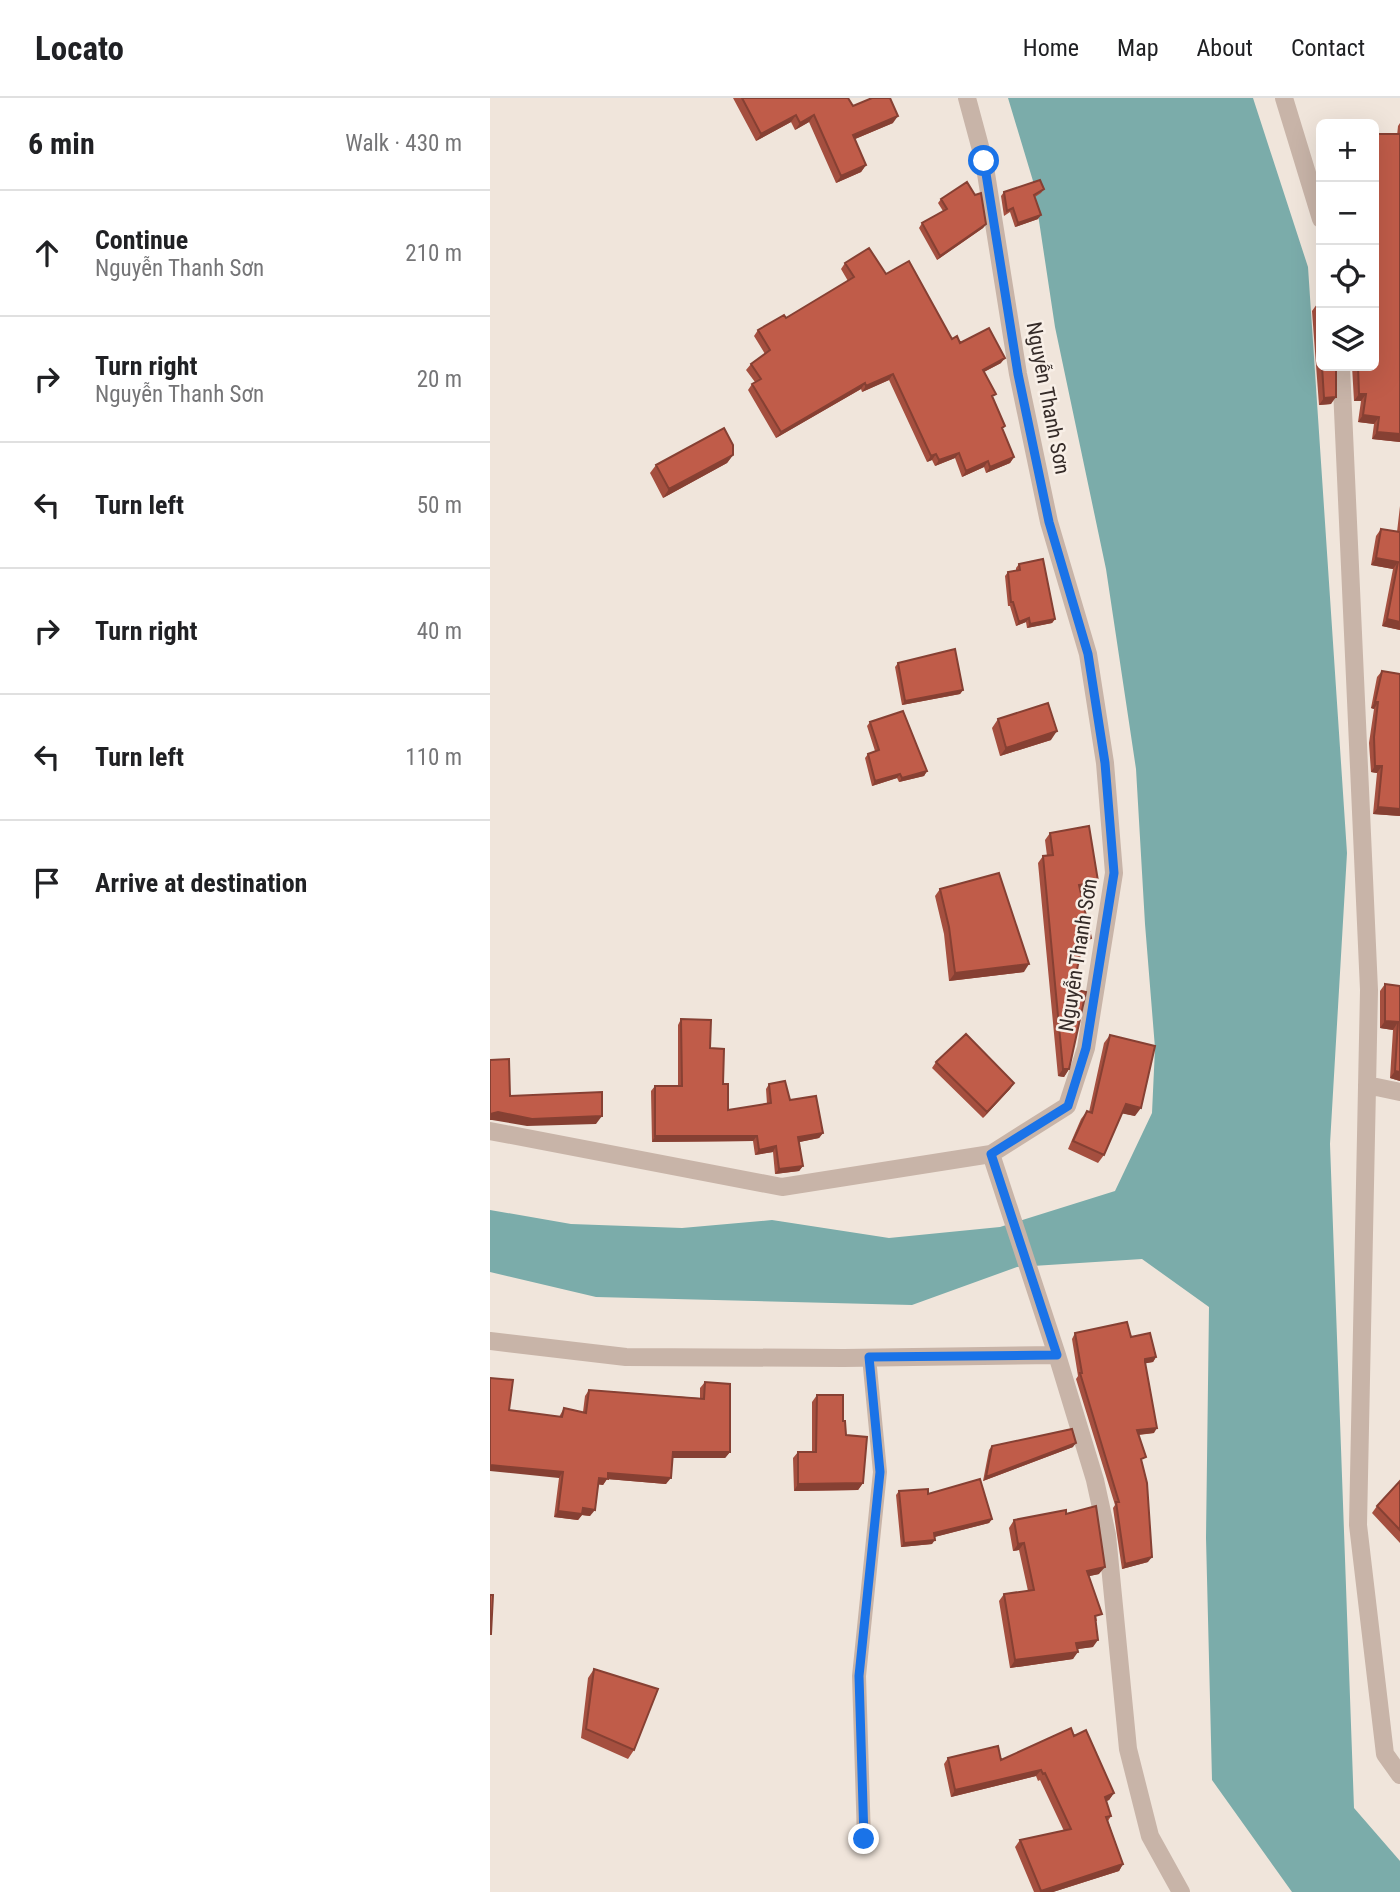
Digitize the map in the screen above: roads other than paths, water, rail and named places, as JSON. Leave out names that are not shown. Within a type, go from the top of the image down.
[{"type":"street","name":"Nguyễn Thanh Sơn","points":[[490,1130],[782,1187],[991,1154],[1068,1106],[1086,1048],[1114,873],[1105,763],[1088,654],[1049,522],[1018,374],[984,161],[967,98]]},
{"type":"street","points":[[1284,98],[1316,203]]},
{"type":"street","points":[[1341,371],[1369,990],[1358,1525],[1385,1754],[1400,1774]]},
{"type":"street","points":[[1367,1085],[1400,1092]]},
{"type":"street","points":[[991,1154],[1095,1480],[1107,1535],[1128,1749],[1150,1836],[1181,1892]]},
{"type":"street","points":[[490,1341],[626,1357],[1057,1355]]},
{"type":"lane","points":[[864,1839],[859,1676],[880,1472],[869,1357]]},
{"type":"water","points":[[1008,98],[1253,98],[1308,267],[1347,853],[1330,1144],[1354,1808],[1400,1861],[1400,1892],[1292,1892],[1212,1780],[1206,1538],[1209,1307],[1142,1259],[1017,1267],[912,1305],[596,1297],[490,1272],[490,1210],[571,1224],[682,1228],[772,1220],[889,1238],[1000,1227],[1115,1191],[1152,1113],[1155,1048],[1136,769],[1106,569],[1055,327],[1033,181]]}]
